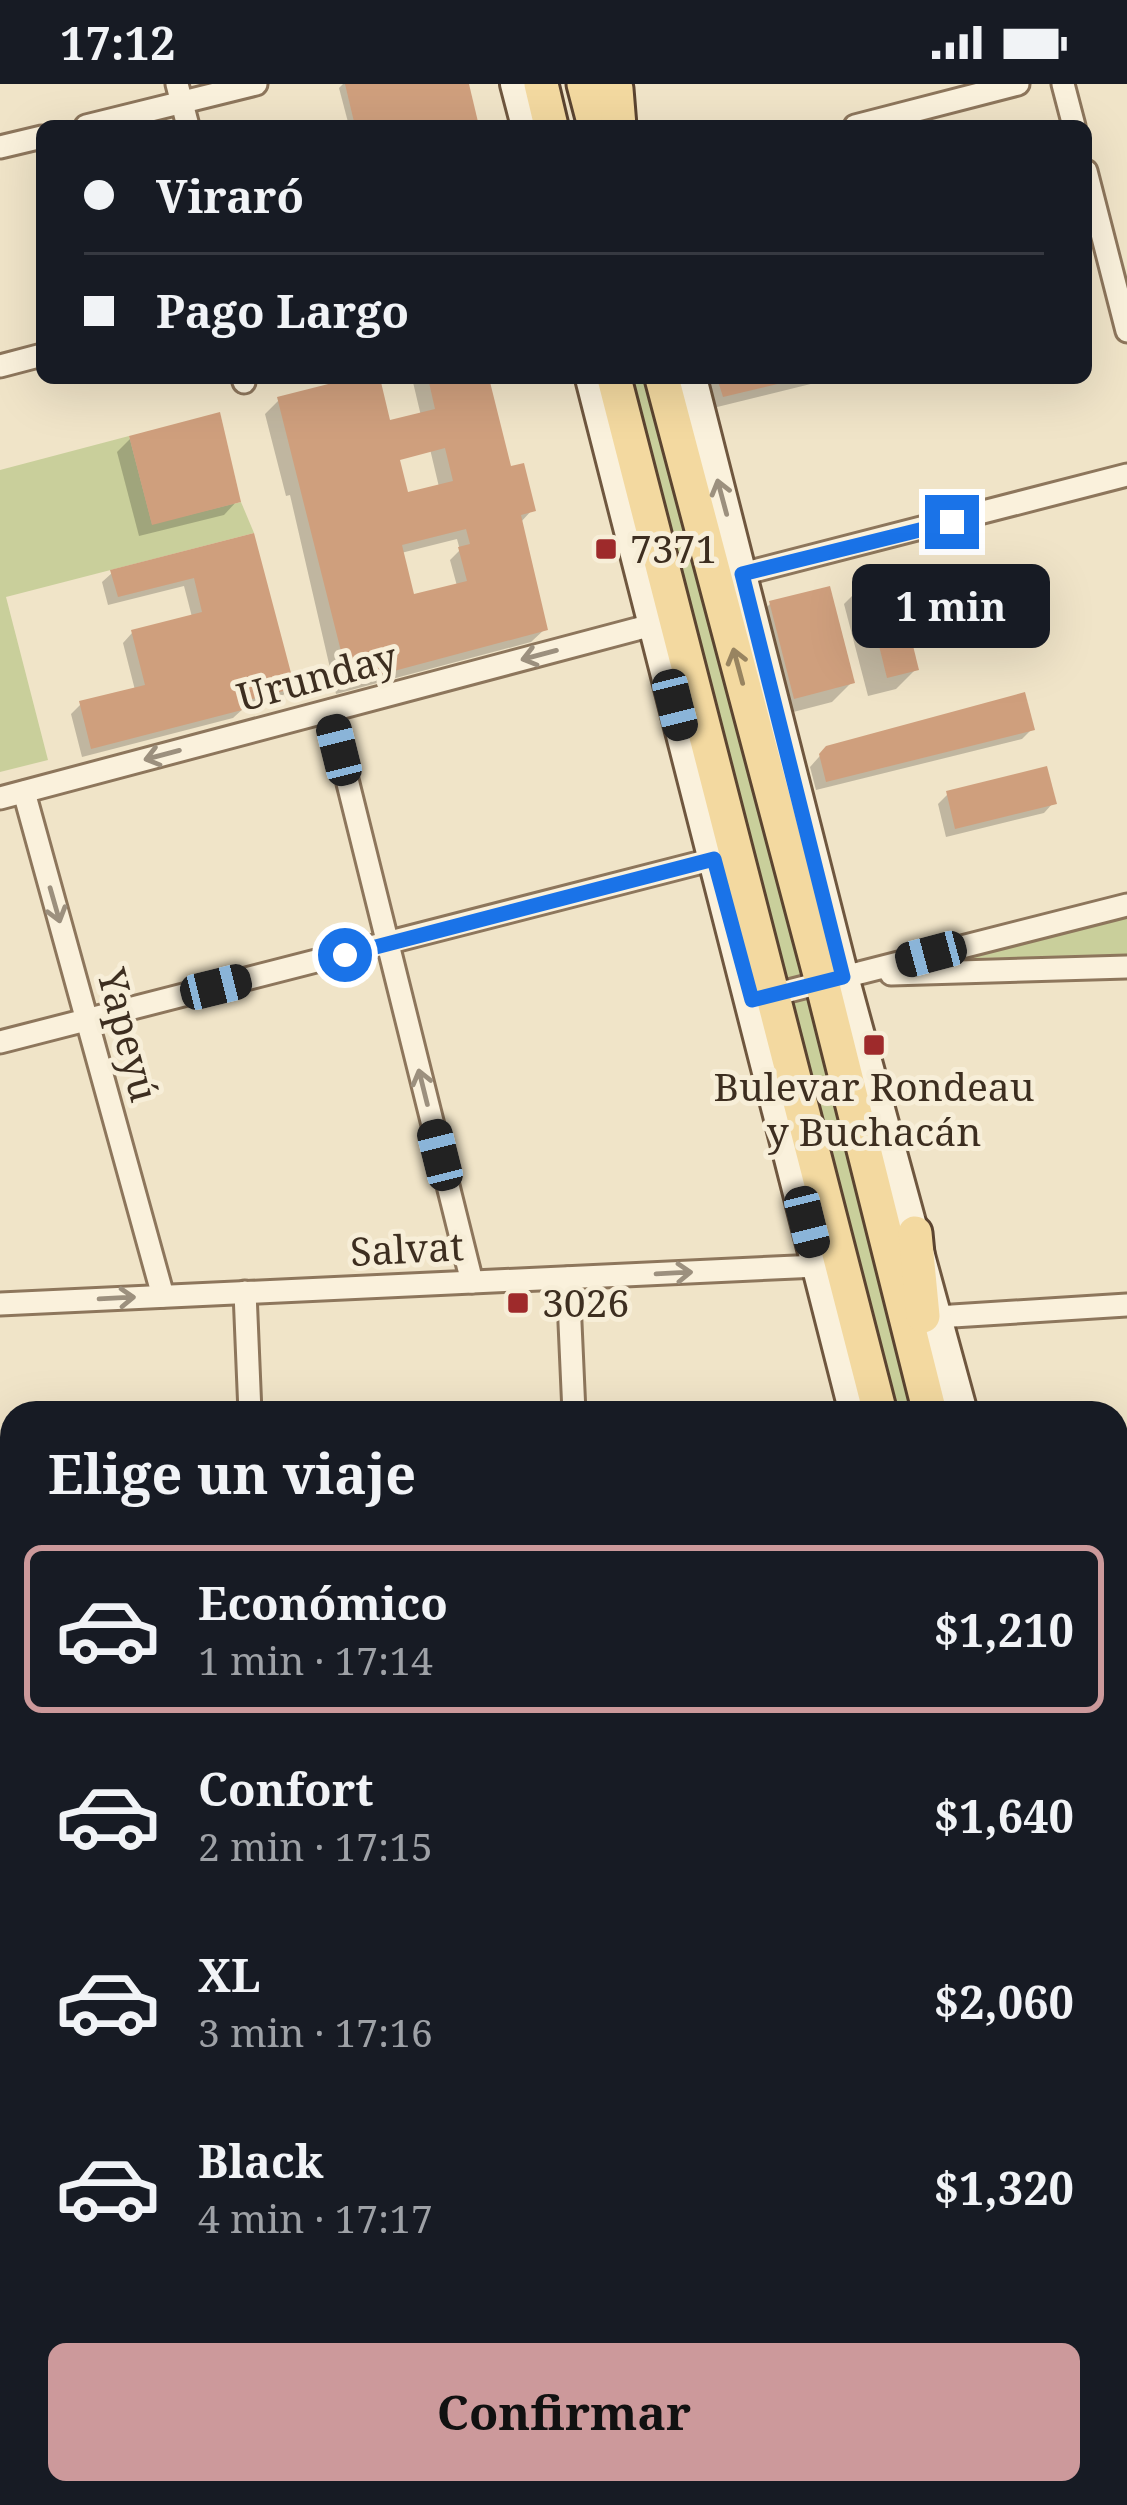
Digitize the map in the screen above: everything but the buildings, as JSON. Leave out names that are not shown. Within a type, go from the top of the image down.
[{"type":"main road","points":[[516,84],[525,120]]},
{"type":"main road","points":[[541,84],[550,120]]},
{"type":"main road","points":[[596,120],[605,86]]},
{"type":"main road","points":[[605,86],[619,120]]},
{"type":"main road","points":[[592,384],[714,859],[762,998],[877,1401]]},
{"type":"main road","points":[[615,384],[762,998],[818,1266],[852,1401]]},
{"type":"main road","points":[[664,384],[832,980],[915,1233],[959,1401]]},
{"type":"main road","points":[[693,384],[742,574],[928,1401]]},
{"type":"main road","points":[[656,547],[675,705]]},
{"type":"main road","points":[[915,1233],[930,1401]]},
{"type":"street","points":[[103,120],[180,93],[256,84]]},
{"type":"street","points":[[878,120],[1018,84]]},
{"type":"street","points":[[1064,84],[1073,120]]},
{"type":"street","points":[[0,147],[36,138]]},
{"type":"street","points":[[1092,195],[1127,331]]},
{"type":"street","points":[[0,366],[36,357]]},
{"type":"street","points":[[742,574],[1127,476]]},
{"type":"street","name":"Urunday","points":[[0,798],[652,625]]},
{"type":"street","points":[[330,711],[472,1282]]},
{"type":"street","name":"Yapeyú","points":[[24,792],[163,1296]]},
{"type":"street","points":[[0,1042],[714,859]]},
{"type":"street","points":[[762,998],[932,963],[1127,905]]},
{"type":"street","points":[[932,963],[1127,967]]},
{"type":"street","name":"Salvat","points":[[0,1304],[818,1266]]},
{"type":"street","points":[[568,1278],[573,1401]]},
{"type":"street","points":[[245,1292],[250,1401]]},
{"type":"street","points":[[937,1317],[1127,1306]]},
{"type":"green space","points":[[593,384],[693,384],[959,1401],[852,1401]]},
{"type":"green space","points":[[129,436],[152,524],[241,502],[254,533],[6,597],[48,760],[0,772],[0,470]]},
{"type":"green space","points":[[1127,915],[1127,956],[972,958]]},
{"type":"place","name":"7371","points":[[606,549]]},
{"type":"place","name":"Bulevar Rondeau y Buchacán","points":[[874,1045]]},
{"type":"place","name":"3026","points":[[518,1303]]},
{"type":"route","points":[[345,955],[714,859],[752,1000],[843,977],[742,574],[952,522]]}]
